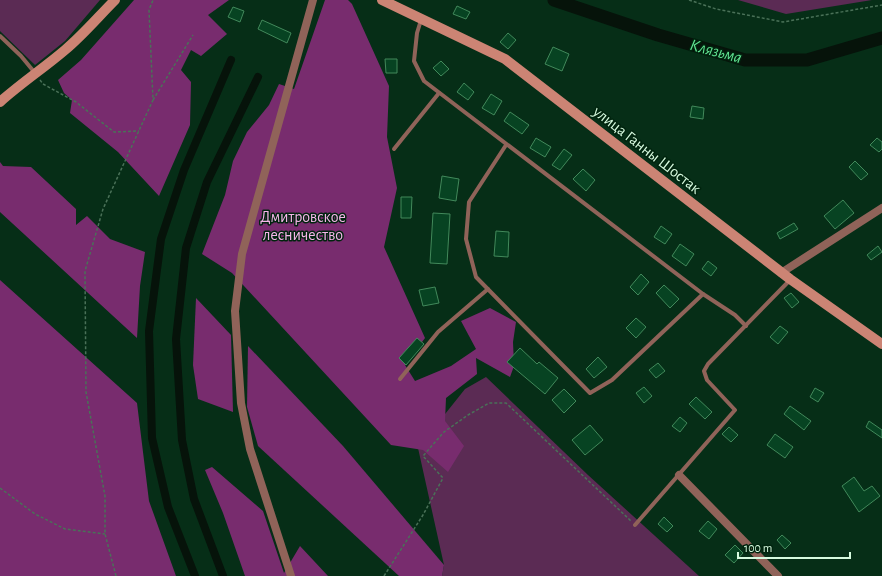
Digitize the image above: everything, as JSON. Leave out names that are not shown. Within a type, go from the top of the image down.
[{"type":"main road","points":[[0,102],[25,80],[67,49],[115,0]]},
{"type":"main road","name":"улица Ганны Шостак","points":[[382,0],[505,59],[781,273],[882,344]]},
{"type":"street","points":[[289,572],[250,449],[241,403],[235,311],[242,254],[313,0]]},
{"type":"street","points":[[781,273],[882,208]]},
{"type":"street","points":[[678,475],[778,576]]},
{"type":"lane","points":[[421,20],[417,33],[414,62],[424,81],[506,145],[704,294],[735,315],[746,326]]},
{"type":"lane","points":[[0,36],[21,56],[35,74]]},
{"type":"lane","points":[[394,149],[439,93]]},
{"type":"lane","points":[[506,145],[468,202],[466,239],[476,277],[590,393],[612,380],[704,294]]},
{"type":"lane","points":[[635,525],[735,410],[707,380],[704,371],[708,364],[790,279]]},
{"type":"lane","points":[[400,379],[438,332],[488,289]]},
{"type":"path","points":[[153,0],[149,10],[153,100]]},
{"type":"path","points":[[689,0],[716,9],[783,22],[882,4]]},
{"type":"path","points":[[116,576],[105,534],[105,496],[86,392],[85,271],[102,209],[140,131],[153,100],[193,35]]},
{"type":"path","points":[[35,74],[43,84],[76,102],[114,132],[140,131]]},
{"type":"path","points":[[384,576],[423,515],[443,478],[423,456],[444,432],[468,414],[489,403],[506,403],[635,525]]},
{"type":"path","points":[[0,488],[35,514],[65,529],[105,534]]},
{"type":"shaded area","points":[[0,0],[100,0],[65,41],[35,65],[0,31]]},
{"type":"shaded area","points":[[738,0],[872,0],[786,14]]},
{"type":"shaded area","points":[[486,377],[588,475],[699,576],[442,576],[444,565],[418,448],[465,389]]},
{"type":"green space","points":[[134,0],[229,0],[208,15],[227,34],[201,56],[191,50],[181,70],[191,82],[190,125],[159,196],[118,152],[70,113],[72,100],[64,93],[58,80],[81,60]]},
{"type":"green space","name":"Дмитровское лесничество","points":[[325,0],[348,0],[352,4],[389,86],[387,137],[397,188],[384,247],[425,338],[405,365],[415,381],[451,366],[476,349],[461,321],[490,308],[516,322],[513,342],[514,366],[510,377],[476,358],[477,374],[446,398],[445,421],[464,446],[448,472],[423,450],[391,445],[232,273],[202,254],[225,195],[233,161],[247,132],[269,105],[279,84],[294,89]]},
{"type":"green space","points":[[0,162],[3,166],[31,167],[76,209],[76,225],[87,216],[110,239],[145,252],[140,286],[137,338],[0,212]]},
{"type":"green space","points":[[0,280],[137,403],[149,501],[176,576],[0,576]]},
{"type":"green space","points":[[196,298],[231,335],[233,412],[198,399],[193,365]]},
{"type":"green space","points":[[248,346],[343,446],[444,565],[442,576],[399,576],[258,446],[247,407]]},
{"type":"green space","points":[[212,467],[263,511],[284,573],[300,546],[328,576],[245,576],[223,513],[205,470]]},
{"type":"building","points":[[457,6],[470,12],[466,19],[453,14]]},
{"type":"building","points":[[233,7],[244,11],[240,22],[228,17]]},
{"type":"building","points":[[262,20],[291,33],[287,43],[258,29]]},
{"type":"building","points":[[508,33],[516,40],[508,49],[500,42]]},
{"type":"building","points":[[553,47],[569,54],[562,71],[545,64]]},
{"type":"building","points":[[385,59],[397,59],[397,73],[386,73]]},
{"type":"building","points":[[441,61],[449,69],[441,76],[433,68]]},
{"type":"building","points":[[464,83],[474,92],[468,100],[457,92]]},
{"type":"building","points":[[491,94],[502,101],[494,115],[482,108]]},
{"type":"building","points":[[692,106],[704,108],[703,119],[690,117]]},
{"type":"building","points":[[510,112],[529,125],[522,134],[504,121]]},
{"type":"building","points":[[536,138],[551,147],[545,157],[530,148]]},
{"type":"building","points":[[877,138],[882,142],[882,149],[879,152],[870,145]]},
{"type":"building","points":[[564,149],[572,155],[560,170],[552,165]]},
{"type":"building","points":[[855,161],[868,174],[861,180],[849,167]]},
{"type":"building","points":[[583,169],[595,180],[586,191],[573,179]]},
{"type":"building","points":[[442,176],[459,179],[456,201],[439,198]]},
{"type":"building","points":[[401,197],[412,197],[411,218],[401,218]]},
{"type":"building","points":[[843,200],[854,213],[835,229],[824,216]]},
{"type":"building","points":[[433,213],[450,214],[447,264],[430,263]]},
{"type":"building","points":[[794,223],[798,229],[780,239],[777,233]]},
{"type":"building","points":[[661,226],[672,234],[665,244],[654,237]]},
{"type":"building","points":[[496,231],[509,232],[508,257],[494,256]]},
{"type":"building","points":[[680,244],[694,254],[686,266],[672,256]]},
{"type":"building","points":[[878,246],[882,252],[871,260],[867,255]]},
{"type":"building","points":[[708,261],[717,268],[711,276],[702,269]]},
{"type":"building","points":[[641,274],[649,282],[638,295],[630,287]]},
{"type":"building","points":[[664,285],[679,299],[670,308],[656,293]]},
{"type":"building","points":[[435,287],[439,303],[423,306],[419,290]]},
{"type":"building","points":[[791,293],[799,302],[792,308],[784,298]]},
{"type":"building","points":[[636,318],[646,327],[636,338],[626,328]]},
{"type":"building","points":[[780,326],[788,332],[778,344],[770,337]]},
{"type":"building","points":[[417,338],[424,344],[406,365],[399,358]]},
{"type":"building","points":[[520,348],[537,364],[539,362],[558,378],[545,394],[507,362]]},
{"type":"building","points":[[598,357],[607,367],[594,378],[586,369]]},
{"type":"building","points":[[658,363],[665,371],[656,378],[649,370]]},
{"type":"building","points":[[644,387],[652,396],[644,403],[636,393]]},
{"type":"building","points":[[815,388],[824,393],[818,402],[810,397]]},
{"type":"building","points":[[564,389],[576,401],[564,413],[552,400]]},
{"type":"building","points":[[696,397],[712,412],[705,419],[689,404]]},
{"type":"building","points":[[790,406],[811,421],[804,430],[784,414]]},
{"type":"building","points":[[680,417],[687,423],[680,432],[672,426]]},
{"type":"building","points":[[869,421],[882,430],[882,438],[866,427]]},
{"type":"building","points":[[590,425],[603,440],[585,455],[572,440]]},
{"type":"building","points":[[729,427],[738,435],[731,442],[722,434]]},
{"type":"building","points":[[775,434],[793,447],[785,458],[767,445]]},
{"type":"building","points":[[854,477],[864,491],[872,486],[880,496],[859,512],[842,486]]},
{"type":"building","points":[[664,517],[673,526],[667,532],[658,524]]},
{"type":"building","points":[[708,521],[717,529],[709,539],[699,531]]},
{"type":"building","points":[[782,535],[791,543],[785,549],[777,540]]},
{"type":"building","points":[[735,545],[743,553],[734,563],[725,555]]},
{"type":"waterway","name":"Клязьма","points":[[554,0],[658,35],[745,60],[807,60],[882,38]]},
{"type":"waterway","points":[[195,576],[168,507],[152,438],[149,331],[161,239],[184,170],[231,60]]},
{"type":"waterway","points":[[223,576],[194,499],[182,440],[176,339],[186,248],[207,182],[258,77]]}]
